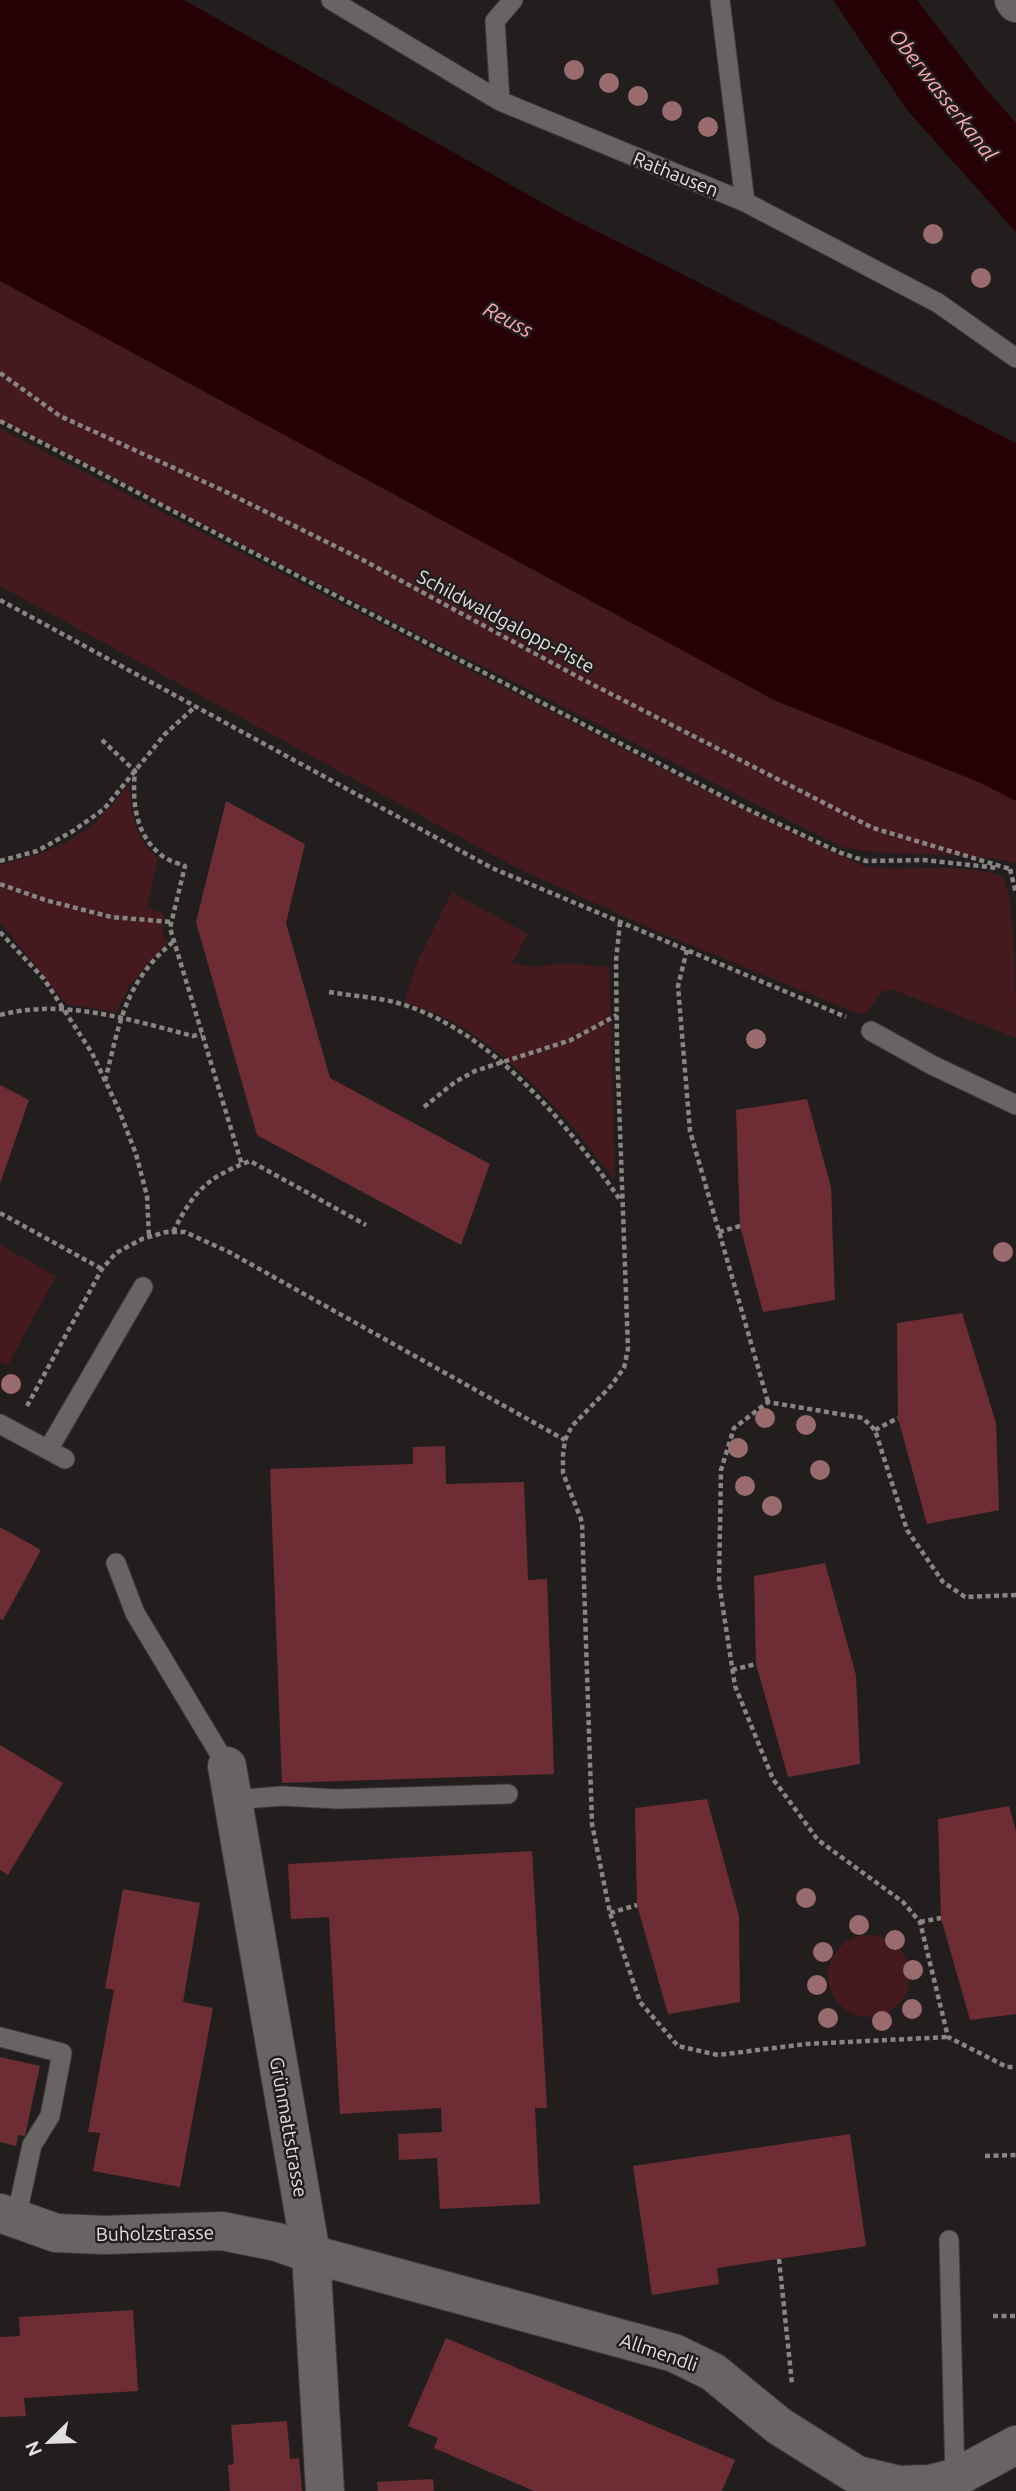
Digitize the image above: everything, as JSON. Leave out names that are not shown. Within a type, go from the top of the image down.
[{"type":"street","name":"Grünmattstrasse","points":[[230,1783],[311,2254],[320,2448],[325,2491]]},
{"type":"street","name":"Buholzstrasse","points":[[8,2216],[56,2233],[105,2235],[222,2231],[277,2242],[311,2254]]},
{"type":"street","name":"Allmendli","points":[[311,2254],[674,2353],[713,2372],[779,2426],[857,2474],[899,2485],[930,2484],[955,2478],[1016,2445]]},
{"type":"lane","name":"Rathausen","points":[[331,0],[500,101],[745,202],[938,303],[1016,358]]},
{"type":"lane","points":[[500,101],[495,20],[513,0]]},
{"type":"lane","points":[[720,0],[745,202]]},
{"type":"lane","points":[[871,1031],[932,1065],[1016,1105]]},
{"type":"lane","points":[[7,1427],[56,1455],[143,1287]]},
{"type":"lane","points":[[116,1563],[135,1613],[230,1783],[282,1796],[337,1800],[508,1794]]},
{"type":"lane","points":[[0,2037],[62,2053],[50,2116],[32,2145],[8,2216]]},
{"type":"lane","points":[[949,2240],[955,2478]]},
{"type":"path","name":"Schildwaldgalopp-Piste","points":[[0,373],[60,416],[222,490],[363,560],[580,678],[873,828],[1010,869]]},
{"type":"path","points":[[0,422],[625,746],[841,853],[866,861],[924,860],[1010,869],[1016,873]]},
{"type":"path","points":[[0,600],[492,868],[847,1018],[871,1031]]},
{"type":"path","points":[[0,861],[37,851],[73,831],[104,809],[165,734],[195,707]]},
{"type":"path","points":[[102,740],[135,771]]},
{"type":"path","points":[[135,771],[135,811],[142,829],[161,856],[185,866],[170,928],[242,1165]]},
{"type":"path","points":[[1010,869],[1016,893]]},
{"type":"path","points":[[0,884],[45,900],[111,917],[172,922]]},
{"type":"path","points":[[620,922],[616,961],[617,1015],[628,1349],[624,1368],[610,1387],[572,1426],[565,1440],[564,1473],[582,1522],[593,1824],[610,1913],[640,2002],[678,2046],[718,2055],[806,2044],[948,2037],[1007,2067],[1016,2067]]},
{"type":"path","points":[[0,932],[44,979],[92,1053],[136,1154],[147,1196],[149,1237]]},
{"type":"path","points":[[105,1081],[123,1008],[142,974],[174,942]]},
{"type":"path","points":[[687,950],[678,986],[690,1130],[768,1402]]},
{"type":"path","points":[[329,992],[397,1003],[444,1021],[485,1049],[549,1107],[586,1150],[622,1201]]},
{"type":"path","points":[[0,1015],[63,1008],[121,1018],[193,1036],[202,1034]]},
{"type":"path","points":[[424,1107],[455,1082],[475,1071],[571,1040],[617,1015]]},
{"type":"path","points":[[173,1232],[188,1202],[209,1182],[227,1170],[250,1161],[366,1225]]},
{"type":"path","points":[[0,1213],[102,1269]]},
{"type":"path","points":[[719,1231],[740,1226]]},
{"type":"path","points":[[7,1427],[102,1269],[116,1252],[149,1237],[185,1232],[229,1252],[565,1440]]},
{"type":"path","points":[[948,2037],[920,1922],[903,1902],[818,1840],[773,1779],[735,1686],[719,1583],[721,1470],[734,1428],[768,1402],[863,1418],[875,1430],[907,1530],[943,1582],[965,1597],[1016,1595]]},
{"type":"path","points":[[875,1430],[898,1418]]},
{"type":"path","points":[[732,1670],[756,1664]]},
{"type":"path","points":[[610,1913],[637,1905]]},
{"type":"path","points":[[920,1922],[941,1918]]},
{"type":"path","points":[[985,2156],[1016,2155]]},
{"type":"path","points":[[779,2259],[793,2388],[779,2426]]},
{"type":"path","points":[[993,2316],[1016,2316]]},
{"type":"shaded area","points":[[0,281],[774,700],[982,783],[1016,801],[1016,863],[973,856],[886,853],[842,847],[0,420]]},
{"type":"shaded area","points":[[0,429],[673,774],[863,866],[887,869],[963,869],[1001,876],[1010,902],[1016,1038],[891,989],[881,992],[866,1014],[856,1013],[659,932],[517,868],[0,586]]},
{"type":"shaded area","points":[[129,785],[133,816],[139,834],[158,858],[147,908],[164,914],[162,927],[166,943],[130,985],[116,1012],[66,1004],[0,922],[0,865],[70,840],[101,817]]},
{"type":"shaded area","points":[[452,892],[528,934],[512,963],[532,967],[565,963],[609,967],[615,1181],[561,1113],[497,1052],[449,1020],[404,1002],[417,963]]},
{"type":"shaded area","points":[[0,1245],[56,1276],[8,1365],[0,1361]]},
{"type":"shaded area","points":[[869,1935],[885,1938],[898,1947],[907,1960],[910,1976],[907,1992],[898,2005],[885,2014],[869,2017],[853,2014],[840,2005],[831,1992],[828,1976],[831,1960],[840,1947],[853,1938]]},
{"type":"water","name":"Reuss","points":[[0,0],[184,0],[555,210],[1016,443],[1016,801],[981,783],[774,700],[0,281]]},
{"type":"water","name":"Oberwasserkanal","points":[[833,0],[917,0],[984,87],[1016,123],[1016,232],[907,110]]},
{"type":"building","points":[[226,801],[305,844],[286,923],[330,1078],[490,1164],[461,1245],[257,1135],[196,922]]},
{"type":"building","points":[[0,1085],[29,1100],[0,1184]]},
{"type":"building","points":[[807,1099],[831,1187],[835,1300],[763,1312],[740,1226],[736,1110]]},
{"type":"building","points":[[962,1313],[996,1423],[999,1510],[927,1524],[898,1418],[897,1323]]},
{"type":"building","points":[[445,1446],[446,1484],[524,1482],[528,1580],[547,1579],[554,1774],[282,1783],[270,1469],[413,1464],[413,1447]]},
{"type":"building","points":[[0,1527],[41,1550],[3,1620],[0,1619]]},
{"type":"building","points":[[825,1563],[856,1675],[860,1764],[788,1777],[756,1664],[754,1576]]},
{"type":"building","points":[[0,1745],[63,1783],[8,1875],[0,1870]]},
{"type":"building","points":[[707,1799],[739,1916],[740,2002],[668,2014],[637,1905],[635,1808]]},
{"type":"building","points":[[1009,1806],[1016,1831],[1016,2014],[970,2020],[941,1918],[938,1819]]},
{"type":"building","points":[[532,1851],[547,2108],[535,2108],[540,2204],[440,2209],[437,2158],[399,2160],[398,2134],[442,2132],[441,2108],[340,2114],[329,1917],[291,1919],[288,1864]]},
{"type":"building","points":[[123,1889],[200,1903],[183,2002],[213,2008],[180,2187],[93,2171],[100,2133],[88,2132],[114,1990],[105,1988]]},
{"type":"building","points":[[0,2057],[40,2066],[25,2136],[18,2135],[16,2146],[0,2142]]},
{"type":"building","points":[[850,2134],[866,2246],[717,2268],[719,2284],[652,2295],[633,2166]]},
{"type":"building","points":[[133,2310],[138,2391],[24,2398],[26,2416],[0,2417],[0,2337],[20,2336],[19,2317]]},
{"type":"building","points":[[446,2338],[735,2460],[722,2491],[534,2491],[434,2448],[438,2438],[408,2426]]},
{"type":"building","points":[[287,2421],[290,2459],[299,2458],[302,2491],[230,2491],[228,2465],[234,2464],[231,2425]]},
{"type":"building","points":[[433,2479],[434,2491],[378,2491],[377,2482]]}]
